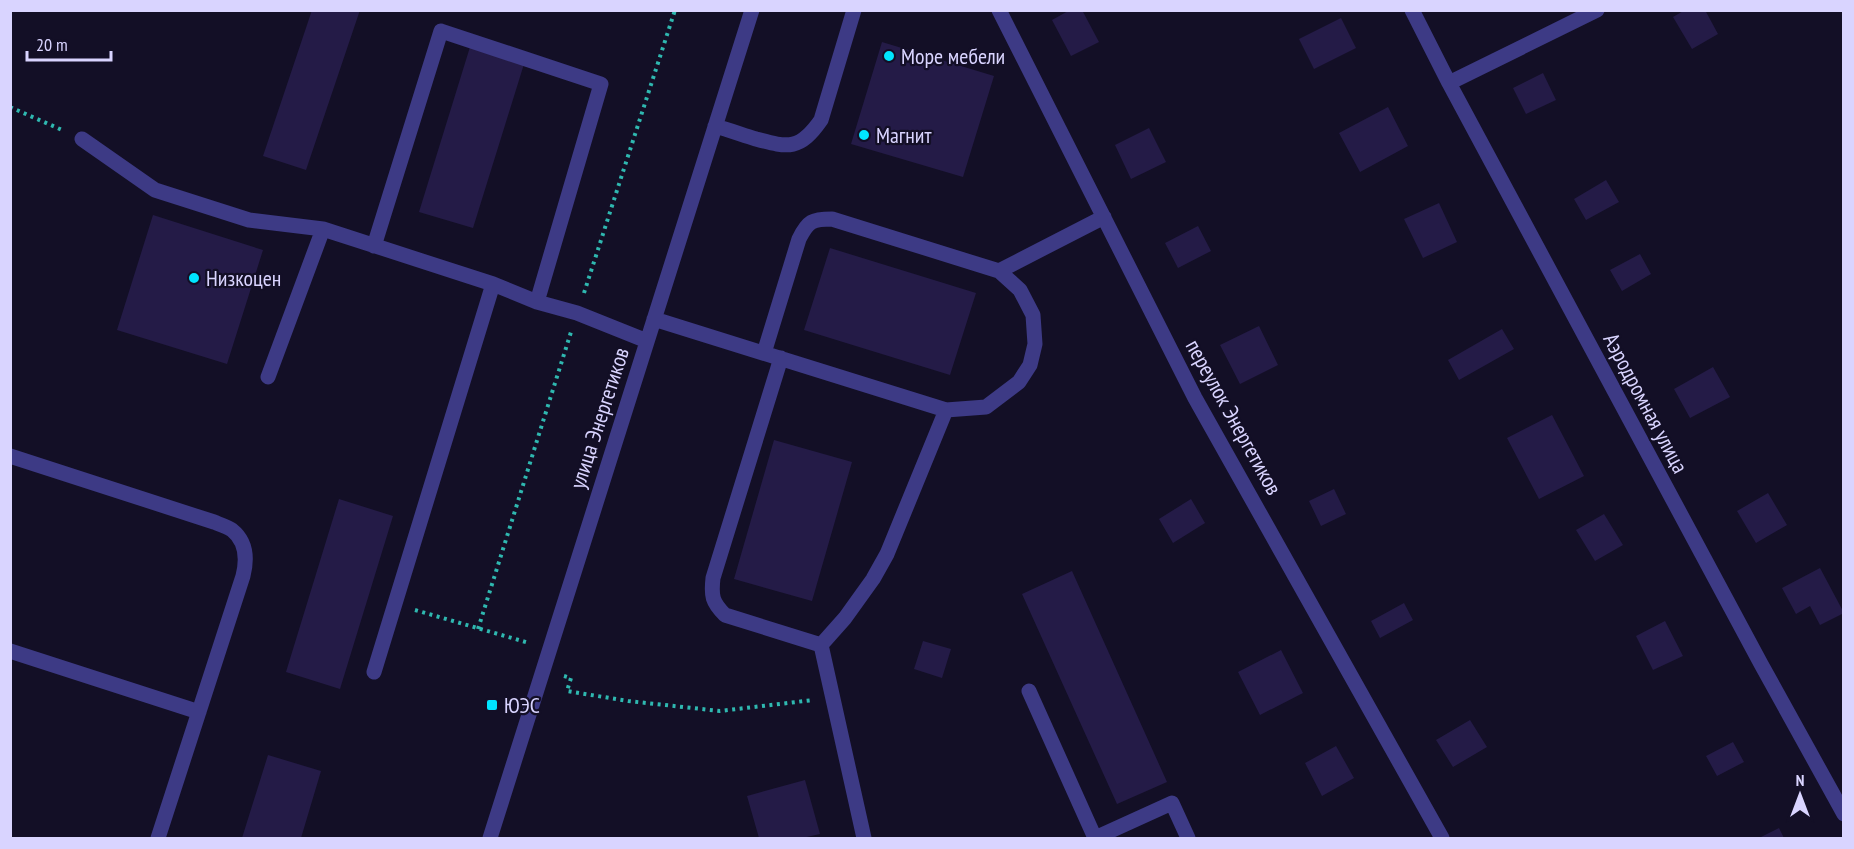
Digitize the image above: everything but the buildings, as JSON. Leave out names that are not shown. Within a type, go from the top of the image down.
[{"type":"street","name":"улица Энергетиков","points":[[490,838],[752,10]]},
{"type":"street","points":[[715,126],[782,147],[799,143],[811,134],[821,120],[854,10]]},
{"type":"street","name":"переулок Энергетиков","points":[[999,10],[1195,398],[1443,838]]},
{"type":"street","name":"Аэродромная улица","points":[[1412,10],[1755,654],[1844,814]]},
{"type":"street","points":[[1449,83],[1597,10]]},
{"type":"street","points":[[374,246],[441,32],[601,84],[537,302]]},
{"type":"street","points":[[82,139],[155,190],[249,220],[323,229],[493,284],[537,302],[577,313],[647,341]]},
{"type":"street","points":[[999,271],[1104,217]]},
{"type":"street","points":[[654,319],[946,410],[986,406],[1020,382],[1030,365],[1035,344],[1033,315],[1020,290],[999,271],[832,219],[817,219],[806,225],[799,239],[764,353]]},
{"type":"street","points":[[268,377],[323,229]]},
{"type":"street","points":[[374,672],[493,284]]},
{"type":"street","points":[[781,358],[713,578],[711,593],[716,606],[725,615],[821,645]]},
{"type":"street","points":[[821,645],[845,618],[873,579],[886,554],[946,410]]},
{"type":"street","points":[[10,456],[214,522],[232,530],[243,544],[247,560],[243,576],[158,838]]},
{"type":"street","points":[[821,645],[864,838]]},
{"type":"street","points":[[10,651],[199,712]]},
{"type":"street","points":[[1029,691],[1095,838],[1172,803],[1188,838]]},
{"type":"path","points":[[10,107],[82,139]]},
{"type":"path","points":[[395,604],[537,646],[531,667],[571,678],[567,692],[720,711],[807,702],[832,696]]},
{"type":"place","name":"Море мебели","points":[[889,56]]},
{"type":"place","name":"Магнит","points":[[864,135]]},
{"type":"place","name":"Низкоцен","points":[[194,278]]},
{"type":"place","name":"ЮЭС","points":[[492,705]]}]
